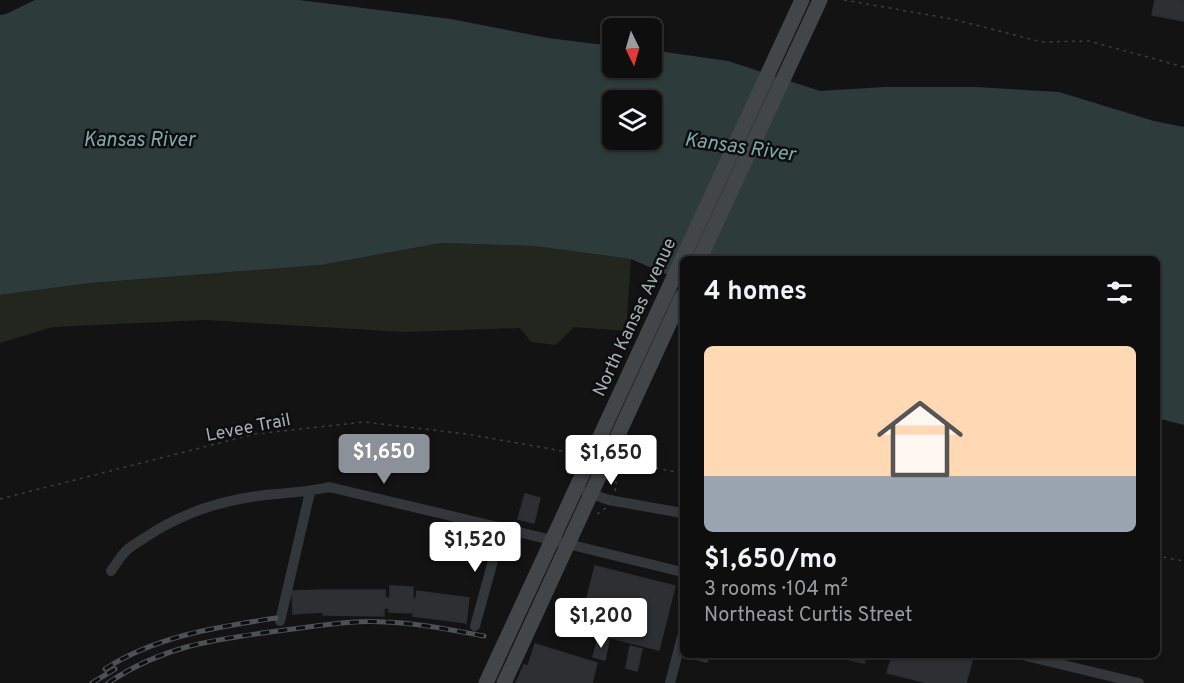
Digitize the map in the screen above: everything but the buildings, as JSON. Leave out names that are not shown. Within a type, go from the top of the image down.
[{"type":"main road","name":"North Kansas Avenue","points":[[688,256],[802,0]]},
{"type":"main road","name":"North Kansas Avenue","points":[[701,256],[820,0]]},
{"type":"main road","name":"North Kansas Avenue","points":[[504,683],[584,491],[680,275]]},
{"type":"main road","name":"North Kansas Avenue","points":[[486,683],[680,300]]},
{"type":"street","points":[[111,571],[128,549],[150,534],[191,513],[239,499],[310,492],[329,487],[680,572]]},
{"type":"street","points":[[584,491],[609,500],[680,513]]},
{"type":"street","points":[[280,621],[310,492]]},
{"type":"street","points":[[475,626],[502,528]]},
{"type":"street","points":[[670,683],[680,656]]},
{"type":"street","points":[[1034,658],[1139,683]]},
{"type":"lane","points":[[698,658],[706,660]]},
{"type":"path","points":[[844,0],[952,19],[1042,42],[1089,41],[1184,67]]},
{"type":"path","name":"Levee Trail","points":[[0,500],[255,434],[364,422],[467,434],[588,455]]},
{"type":"path","points":[[620,461],[680,473]]},
{"type":"path","points":[[1160,557],[1184,561]]},
{"type":"shaded area","points":[[441,243],[534,246],[631,259],[626,331],[574,327],[556,345],[531,342],[520,328],[405,332],[205,320],[53,327],[0,343],[0,295],[90,283],[321,265]]},
{"type":"water","name":"Kansas River","points":[[35,0],[299,0],[451,19],[548,38],[602,45],[602,78],[662,78],[662,52],[728,61],[820,91],[884,87],[975,87],[1059,92],[1154,121],[1184,127],[1184,425],[1160,419],[1160,256],[680,256],[680,280],[631,259],[534,246],[441,243],[321,265],[90,283],[0,295],[0,15]]},
{"type":"railway","points":[[105,669],[145,648],[188,634],[276,618]]},
{"type":"railway","points":[[108,683],[151,660],[193,645],[322,625],[360,622],[397,623],[484,636]]},
{"type":"railway","points":[[92,683],[115,669]]}]
